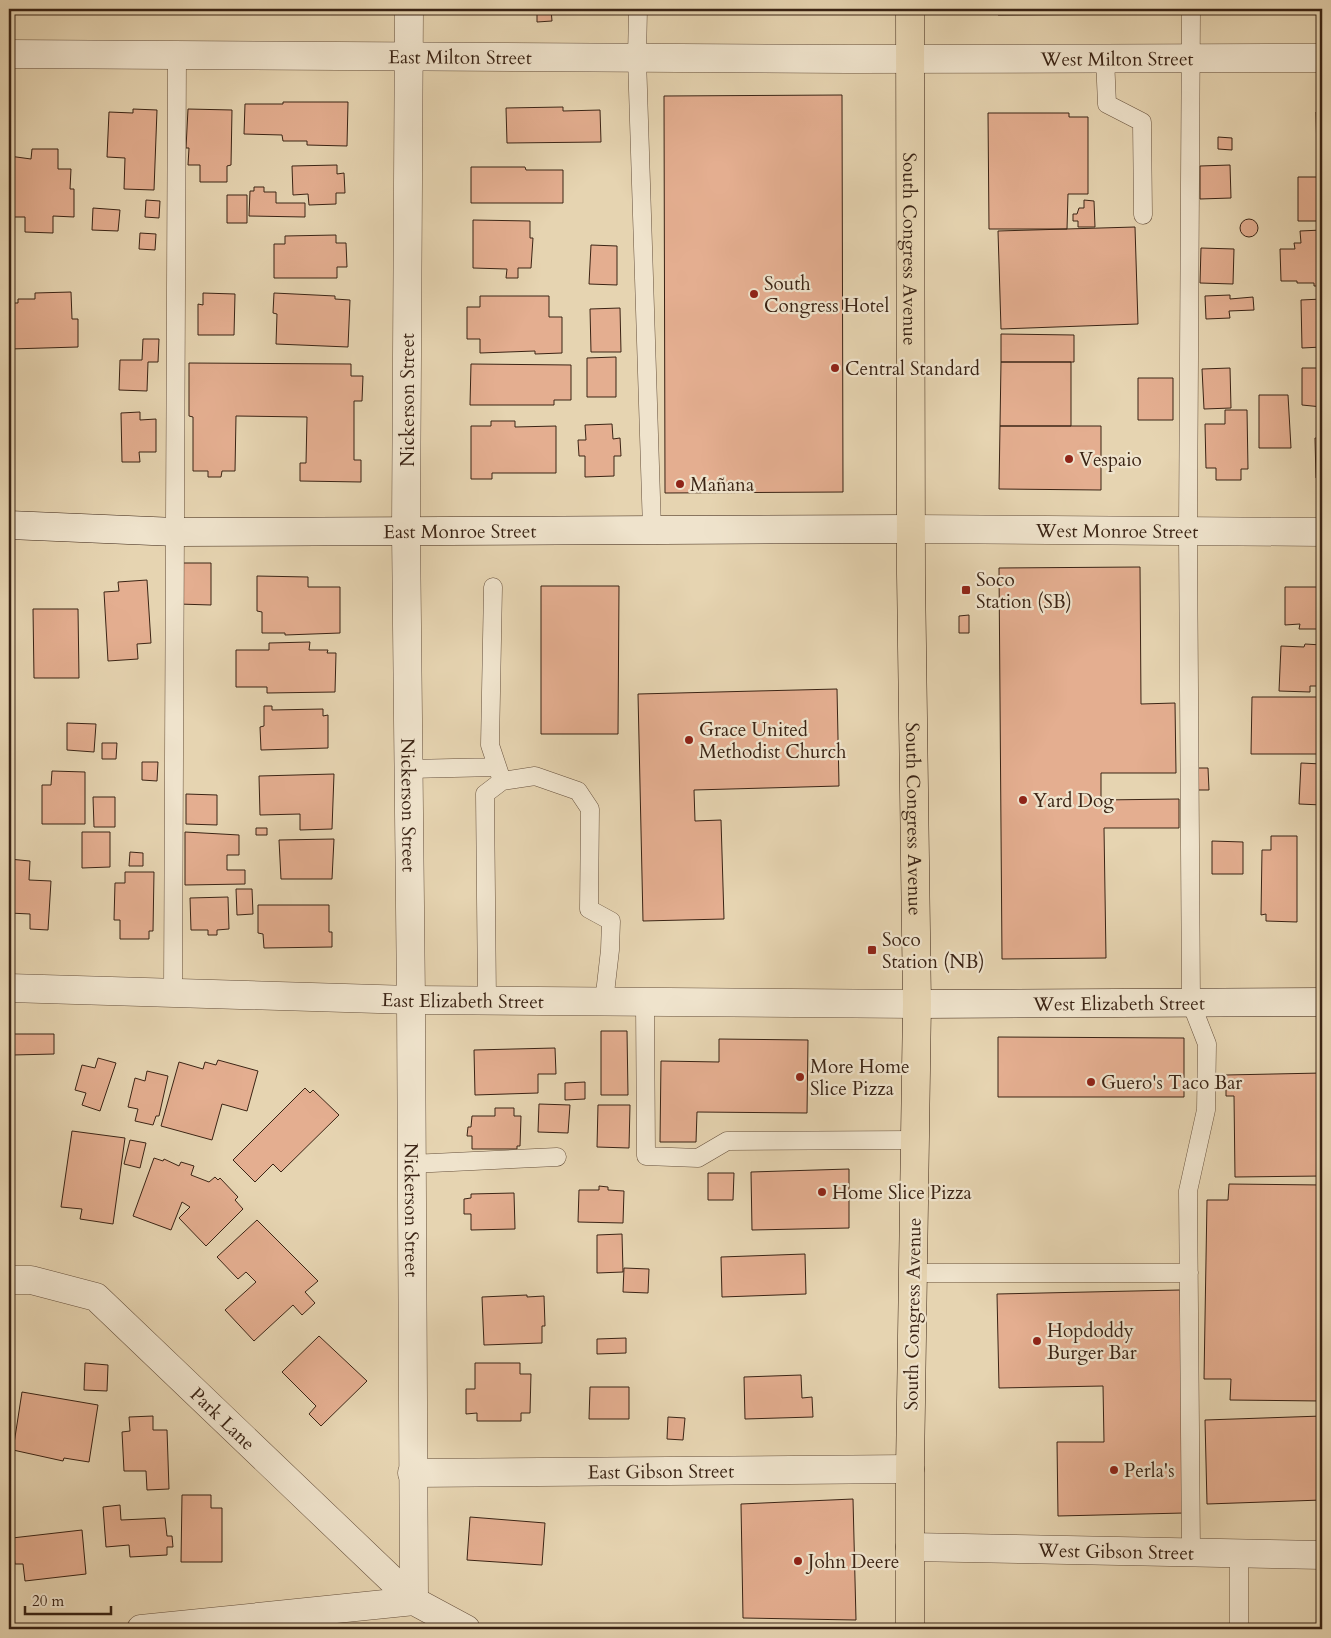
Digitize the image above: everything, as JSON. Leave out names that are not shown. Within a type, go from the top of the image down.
[{"type":"main road","name":"South Congress Avenue","points":[[910,9],[911,529],[917,1004],[910,1469],[910,1629]]},
{"type":"street","name":"Nickerson Street","points":[[409,9],[406,531],[414,1601]]},
{"type":"street","name":"East Milton Street","points":[[9,54],[409,55],[638,58],[910,57]]},
{"type":"street","name":"West Milton Street","points":[[910,57],[1322,58]]},
{"type":"street","name":"East Monroe Street","points":[[9,525],[176,532],[911,529]]},
{"type":"street","name":"West Monroe Street","points":[[911,529],[1188,533],[1322,532]]},
{"type":"street","name":"East Elizabeth Street","points":[[9,988],[411,1000],[917,1004]]},
{"type":"street","name":"West Elizabeth Street","points":[[917,1004],[1322,1002]]},
{"type":"street","name":"Park Lane","points":[[9,1280],[31,1280],[96,1297],[414,1601],[466,1629]]},
{"type":"street","name":"East Gibson Street","points":[[412,1473],[910,1469]]},
{"type":"street","name":"West Gibson Street","points":[[910,1547],[1322,1555]]},
{"type":"street","points":[[141,1629],[414,1601]]},
{"type":"lane","points":[[638,9],[652,529]]},
{"type":"lane","points":[[1191,9],[1188,533],[1191,1003],[1207,1044],[1206,1110],[1188,1191],[1191,1552]]},
{"type":"lane","points":[[173,993],[177,54]]},
{"type":"lane","points":[[1105,58],[1107,104],[1142,122],[1143,215]]},
{"type":"lane","points":[[493,587],[490,745],[500,774]]},
{"type":"lane","points":[[409,769],[535,776],[578,791],[590,809],[589,909],[611,921],[610,950],[604,1002]]},
{"type":"lane","points":[[487,1001],[485,794],[500,774]]},
{"type":"lane","points":[[645,1002],[646,1156],[698,1158],[727,1141],[915,1140]]},
{"type":"lane","points":[[411,1164],[557,1158]]},
{"type":"lane","points":[[913,1273],[1189,1274]]},
{"type":"lane","points":[[1239,1553],[1239,1629]]},
{"type":"building","points":[[537,9],[551,9],[552,21],[537,22]]},
{"type":"building","points":[[736,9],[807,9],[807,13],[736,14]]},
{"type":"building","points":[[998,9],[1183,9],[1183,14],[998,15]]},
{"type":"building","name":"South Congress Hotel","points":[[842,95],[843,492],[665,493],[664,96]]},
{"type":"building","points":[[283,102],[348,102],[347,146],[307,145],[307,141],[283,141],[282,135],[244,134],[245,104],[283,104]]},
{"type":"building","points":[[563,107],[563,111],[600,110],[601,142],[507,143],[506,108]]},
{"type":"building","points":[[133,109],[157,110],[154,190],[124,189],[125,158],[107,157],[109,112],[133,113]]},
{"type":"building","points":[[188,109],[232,110],[231,165],[227,166],[227,182],[200,182],[200,165],[188,165],[189,148],[186,148]]},
{"type":"building","points":[[1322,111],[1322,156],[1317,156],[1316,112]]},
{"type":"building","points":[[988,113],[1069,113],[1069,117],[1088,117],[1088,194],[1068,194],[1067,229],[989,229]]},
{"type":"building","points":[[1218,137],[1232,138],[1232,150],[1218,149]]},
{"type":"building","points":[[32,149],[58,149],[58,169],[71,169],[70,189],[74,189],[74,217],[53,216],[53,233],[25,232],[25,217],[9,217],[9,156],[31,159]]},
{"type":"building","points":[[337,165],[337,174],[344,173],[345,193],[336,193],[336,204],[309,205],[308,194],[293,195],[292,166]]},
{"type":"building","points":[[1230,165],[1231,198],[1200,199],[1200,166]]},
{"type":"building","points":[[471,167],[525,167],[526,170],[563,170],[563,203],[471,203]]},
{"type":"building","points":[[1298,177],[1322,177],[1322,221],[1298,221]]},
{"type":"building","points":[[254,187],[264,187],[264,192],[276,192],[276,203],[305,203],[305,217],[249,216],[250,191],[254,191]]},
{"type":"building","points":[[227,195],[247,195],[247,223],[227,223]]},
{"type":"building","points":[[146,200],[160,201],[159,218],[145,217]]},
{"type":"building","points":[[1084,200],[1094,201],[1095,227],[1078,227],[1078,221],[1073,221],[1073,214],[1077,214],[1079,208],[1084,208]]},
{"type":"building","points":[[93,208],[120,210],[118,231],[92,230]]},
{"type":"building","points":[[1249,219],[1255,222],[1258,228],[1255,234],[1249,237],[1243,234],[1240,228],[1243,222]]},
{"type":"building","points":[[473,220],[530,221],[530,238],[533,238],[531,268],[518,268],[518,278],[506,278],[507,269],[473,268]]},
{"type":"building","points":[[1135,227],[1138,324],[1001,329],[998,231]]},
{"type":"building","points":[[1322,230],[1322,286],[1314,286],[1314,283],[1281,281],[1280,249],[1295,249],[1294,243],[1301,243],[1300,231]]},
{"type":"building","points":[[140,233],[156,234],[155,250],[139,249]]},
{"type":"building","points":[[336,235],[336,243],[346,243],[347,267],[337,267],[337,278],[274,278],[274,244],[285,244],[285,236]]},
{"type":"building","points":[[591,245],[617,246],[617,285],[589,284]]},
{"type":"building","points":[[1201,248],[1234,249],[1233,284],[1200,283]]},
{"type":"building","points":[[71,292],[72,319],[78,319],[78,347],[10,349],[9,303],[18,303],[18,299],[35,299],[35,293]]},
{"type":"building","points":[[203,293],[235,294],[234,335],[198,335],[198,304],[203,305]]},
{"type":"building","points":[[274,293],[335,296],[335,299],[350,300],[348,347],[276,344],[277,314],[273,313]]},
{"type":"building","points":[[1230,295],[1230,299],[1253,297],[1254,310],[1229,311],[1230,318],[1206,319],[1205,296]]},
{"type":"building","points":[[480,296],[549,296],[549,317],[562,317],[562,353],[535,354],[535,351],[480,353],[480,339],[467,339],[467,307],[480,307]]},
{"type":"building","points":[[1322,299],[1322,347],[1302,348],[1301,300]]},
{"type":"building","points":[[620,308],[621,352],[591,352],[590,309]]},
{"type":"building","points":[[1001,334],[1074,335],[1074,362],[1001,362]]},
{"type":"building","points":[[143,339],[159,339],[158,362],[148,362],[147,391],[119,390],[120,360],[142,360]]},
{"type":"building","points":[[616,357],[616,397],[587,397],[587,358]]},
{"type":"building","points":[[1001,362],[1071,362],[1071,426],[1000,426]]},
{"type":"building","points":[[189,363],[351,364],[351,376],[363,376],[362,401],[354,401],[354,460],[361,460],[361,482],[300,481],[300,463],[306,463],[307,417],[236,416],[235,471],[222,471],[221,477],[208,477],[208,471],[193,471],[193,417],[189,416]]},
{"type":"building","points":[[471,364],[571,365],[571,400],[554,400],[554,405],[470,405]]},
{"type":"building","points":[[1230,368],[1231,408],[1204,409],[1202,369]]},
{"type":"building","points":[[1302,368],[1322,368],[1322,407],[1302,405]]},
{"type":"building","points":[[1138,378],[1173,378],[1173,420],[1138,420]]},
{"type":"building","points":[[1259,395],[1288,395],[1291,448],[1259,448]]},
{"type":"building","points":[[1225,410],[1247,410],[1248,469],[1241,469],[1241,480],[1216,480],[1216,468],[1206,468],[1205,424],[1225,424]]},
{"type":"building","points":[[140,412],[140,420],[156,419],[156,452],[139,452],[140,462],[122,462],[121,413]]},
{"type":"building","points":[[491,421],[515,421],[515,427],[556,426],[556,473],[492,473],[492,479],[471,479],[471,426],[491,426]]},
{"type":"building","points":[[612,424],[613,439],[620,438],[621,456],[614,456],[614,476],[585,477],[585,456],[579,456],[578,440],[586,440],[585,425]]},
{"type":"building","points":[[1000,426],[1101,426],[1101,490],[999,489]]},
{"type":"building","points":[[1315,438],[1322,438],[1322,478],[1316,478]]},
{"type":"building","points":[[178,563],[211,563],[211,605],[178,604]]},
{"type":"building","points":[[1140,567],[1141,704],[1175,703],[1176,773],[1101,773],[1101,800],[1179,799],[1179,828],[1104,828],[1106,958],[1002,959],[999,568]]},
{"type":"building","points":[[257,576],[308,577],[308,587],[340,587],[340,633],[285,635],[285,633],[262,633],[262,612],[257,611]]},
{"type":"building","points":[[147,580],[151,643],[137,644],[138,659],[108,661],[104,592],[119,591],[118,582]]},
{"type":"building","points":[[541,586],[619,586],[618,734],[541,734]]},
{"type":"building","points":[[1285,587],[1322,587],[1322,629],[1299,629],[1300,624],[1285,625]]},
{"type":"building","points":[[33,609],[78,609],[79,678],[34,678]]},
{"type":"building","points":[[969,615],[969,633],[959,633],[959,616]]},
{"type":"building","points":[[310,642],[309,650],[328,650],[327,653],[336,653],[335,692],[267,693],[267,687],[236,687],[236,650],[269,650],[269,643]]},
{"type":"building","points":[[1305,644],[1322,645],[1322,686],[1310,686],[1310,692],[1279,691],[1281,646],[1304,647]]},
{"type":"building","points":[[837,689],[839,786],[694,790],[695,821],[721,820],[724,919],[643,921],[638,694]]},
{"type":"building","points":[[1252,697],[1322,697],[1322,754],[1251,754]]},
{"type":"building","points":[[264,706],[272,706],[272,710],[323,709],[323,716],[328,715],[328,748],[261,750],[260,727],[264,726]]},
{"type":"building","points":[[67,723],[96,724],[94,752],[67,750]]},
{"type":"building","points":[[102,743],[117,743],[116,759],[102,759]]},
{"type":"building","points":[[142,762],[158,762],[157,781],[142,780]]},
{"type":"building","points":[[1301,763],[1322,764],[1322,805],[1299,804]]},
{"type":"building","points":[[1195,768],[1208,768],[1209,790],[1196,790]]},
{"type":"building","points":[[52,771],[85,772],[85,824],[42,824],[42,785],[51,785]]},
{"type":"building","points":[[334,774],[332,829],[300,830],[300,814],[260,815],[259,776]]},
{"type":"building","points":[[186,794],[217,795],[217,825],[186,824]]},
{"type":"building","points":[[93,797],[115,797],[115,827],[94,827]]},
{"type":"building","points":[[256,828],[267,828],[267,835],[256,835]]},
{"type":"building","points":[[82,832],[110,832],[110,867],[82,868]]},
{"type":"building","points":[[185,832],[239,835],[239,855],[227,855],[227,870],[245,870],[245,884],[185,885]]},
{"type":"building","points":[[1271,836],[1297,836],[1297,922],[1266,921],[1266,914],[1261,915],[1262,850],[1271,850]]},
{"type":"building","points":[[334,839],[332,879],[281,879],[279,840]]},
{"type":"building","points":[[1212,841],[1243,842],[1243,874],[1212,874]]},
{"type":"building","points":[[130,852],[143,853],[143,866],[129,866]]},
{"type":"building","points":[[9,859],[30,861],[29,880],[51,881],[48,930],[30,929],[30,914],[9,913]]},
{"type":"building","points":[[125,872],[154,872],[153,931],[149,931],[149,939],[120,939],[120,920],[114,920],[115,883],[125,883]]},
{"type":"building","points":[[236,889],[252,889],[253,914],[237,915]]},
{"type":"building","points":[[228,897],[229,929],[217,930],[217,935],[208,935],[208,930],[191,930],[190,898]]},
{"type":"building","points":[[258,905],[329,905],[329,932],[332,932],[332,947],[264,948],[263,934],[258,933]]},
{"type":"building","points":[[601,1031],[627,1031],[628,1095],[601,1095]]},
{"type":"building","points":[[13,1034],[54,1034],[54,1054],[13,1055]]},
{"type":"building","name":"Guero's Taco Bar","points":[[998,1037],[1184,1038],[1184,1097],[998,1097]]},
{"type":"building","points":[[719,1039],[808,1040],[807,1113],[697,1112],[696,1142],[660,1142],[661,1061],[719,1062]]},
{"type":"building","points":[[555,1048],[556,1074],[538,1074],[538,1093],[475,1095],[474,1050]]},
{"type":"building","points":[[98,1058],[116,1063],[100,1111],[82,1105],[86,1093],[75,1090],[82,1065],[95,1068]]},
{"type":"building","points":[[218,1060],[258,1071],[247,1111],[222,1104],[212,1140],[161,1126],[179,1062],[203,1069],[205,1062],[216,1065]]},
{"type":"building","points":[[147,1071],[168,1076],[159,1116],[156,1116],[153,1125],[135,1121],[138,1109],[128,1107],[135,1078],[145,1081]]},
{"type":"building","points":[[1322,1073],[1322,1176],[1235,1177],[1234,1096],[1226,1096],[1226,1075]]},
{"type":"building","points":[[585,1082],[585,1099],[565,1100],[565,1083]]},
{"type":"building","points":[[305,1088],[310,1093],[313,1090],[339,1115],[281,1172],[273,1164],[255,1182],[233,1160]]},
{"type":"building","points":[[539,1104],[570,1105],[568,1133],[538,1132]]},
{"type":"building","points":[[598,1105],[630,1105],[629,1148],[597,1147]]},
{"type":"building","points":[[495,1108],[514,1108],[514,1116],[521,1116],[520,1146],[517,1146],[517,1149],[472,1149],[472,1136],[467,1136],[468,1127],[471,1127],[472,1116],[495,1116]]},
{"type":"building","points":[[72,1131],[125,1138],[113,1224],[80,1219],[82,1209],[61,1207]]},
{"type":"building","points":[[130,1140],[146,1143],[140,1168],[124,1164]]},
{"type":"building","points":[[154,1158],[163,1161],[164,1159],[179,1166],[181,1162],[194,1166],[191,1175],[209,1182],[215,1177],[218,1180],[220,1178],[238,1197],[235,1200],[243,1209],[206,1246],[179,1218],[190,1207],[182,1202],[171,1230],[133,1216]]},
{"type":"building","points":[[849,1169],[849,1228],[752,1230],[751,1172]]},
{"type":"building","points":[[708,1173],[734,1173],[733,1200],[708,1200]]},
{"type":"building","points":[[1229,1184],[1322,1185],[1322,1401],[1230,1400],[1231,1379],[1204,1379],[1207,1200],[1228,1200]]},
{"type":"building","points":[[599,1186],[608,1187],[608,1190],[624,1191],[623,1223],[578,1222],[579,1190],[599,1190]]},
{"type":"building","points":[[514,1193],[515,1229],[471,1230],[471,1214],[464,1214],[464,1199],[471,1198],[471,1194]]},
{"type":"building","points":[[257,1220],[318,1281],[305,1292],[315,1303],[302,1315],[293,1305],[254,1341],[225,1310],[256,1282],[246,1272],[238,1279],[217,1257]]},
{"type":"building","points":[[622,1234],[623,1272],[597,1273],[597,1235]]},
{"type":"building","points":[[805,1254],[806,1294],[722,1297],[721,1257]]},
{"type":"building","points":[[624,1268],[649,1269],[648,1293],[623,1292]]},
{"type":"building","points":[[1180,1290],[1184,1513],[1058,1516],[1057,1442],[1104,1442],[1103,1386],[999,1388],[997,1294]]},
{"type":"building","points":[[527,1295],[527,1297],[544,1296],[545,1326],[542,1326],[542,1343],[484,1345],[482,1297]]},
{"type":"building","points":[[319,1336],[367,1381],[321,1426],[309,1414],[316,1406],[282,1372]]},
{"type":"building","points":[[626,1338],[626,1353],[597,1354],[597,1339]]},
{"type":"building","points":[[85,1363],[108,1365],[107,1391],[84,1390]]},
{"type":"building","points":[[475,1363],[520,1363],[520,1374],[531,1374],[530,1413],[521,1413],[521,1421],[477,1421],[477,1413],[466,1414],[466,1389],[475,1389]]},
{"type":"building","points":[[801,1375],[802,1398],[812,1397],[813,1417],[745,1419],[744,1377]]},
{"type":"building","points":[[590,1387],[629,1387],[629,1419],[589,1419]]},
{"type":"building","points":[[22,1392],[98,1405],[89,1462],[64,1458],[63,1461],[13,1450]]},
{"type":"building","points":[[153,1416],[153,1430],[167,1430],[169,1489],[147,1490],[146,1471],[124,1471],[122,1432],[130,1431],[129,1417]]},
{"type":"building","points":[[1322,1416],[1322,1500],[1207,1504],[1205,1420]]},
{"type":"building","points":[[668,1417],[685,1418],[683,1440],[667,1439]]},
{"type":"building","points":[[182,1495],[211,1495],[211,1508],[222,1508],[222,1562],[181,1562]]},
{"type":"building","name":"John Deere","points":[[853,1499],[856,1620],[743,1618],[741,1504]]},
{"type":"building","points":[[120,1505],[121,1520],[165,1518],[167,1536],[172,1536],[173,1547],[167,1547],[167,1555],[130,1557],[129,1545],[106,1547],[103,1507]]},
{"type":"building","points":[[470,1517],[545,1523],[542,1565],[467,1560]]},
{"type":"building","points":[[82,1530],[86,1574],[25,1581],[23,1564],[15,1564],[12,1538]]},
{"type":"building","points":[[1319,1615],[1322,1615],[1322,1629],[1319,1629]]},
{"type":"place","name":"South Congress Hotel","points":[[754,294]]},
{"type":"place","name":"Central Standard","points":[[835,368]]},
{"type":"place","name":"Vespaio","points":[[1069,459]]},
{"type":"place","name":"Mañana","points":[[680,484]]},
{"type":"place","name":"Soco Station (SB)","points":[[966,590]]},
{"type":"place","name":"Grace United Methodist Church","points":[[689,740]]},
{"type":"place","name":"Yard Dog","points":[[1023,800]]},
{"type":"place","name":"Soco Station (NB)","points":[[872,950]]},
{"type":"place","name":"More Home Slice Pizza","points":[[800,1077]]},
{"type":"place","name":"Guero's Taco Bar","points":[[1091,1082]]},
{"type":"place","name":"Home Slice Pizza","points":[[822,1192]]},
{"type":"place","name":"Hopdoddy Burger Bar","points":[[1037,1341]]},
{"type":"place","name":"Perla's","points":[[1114,1470]]},
{"type":"place","name":"John Deere","points":[[798,1561]]}]
